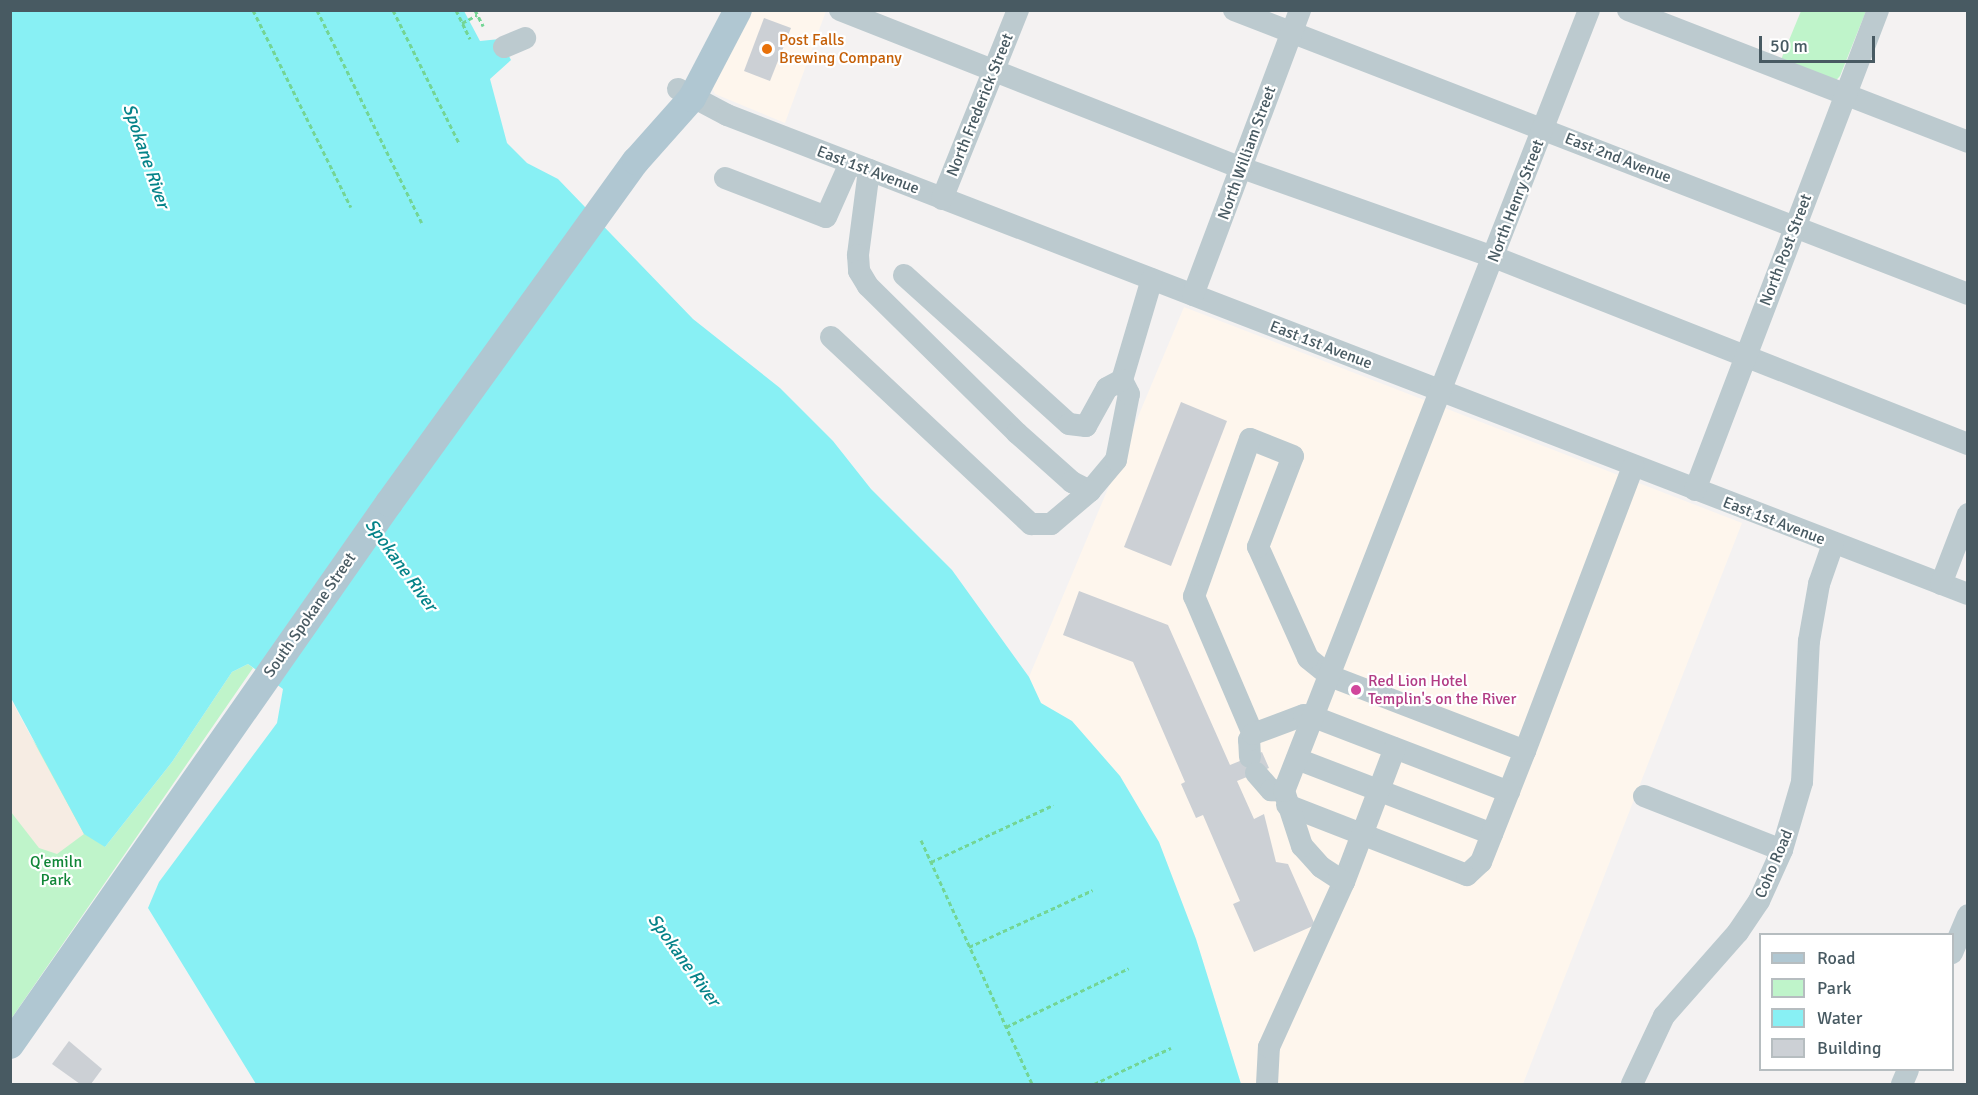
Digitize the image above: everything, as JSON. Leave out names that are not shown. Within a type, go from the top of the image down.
[{"type":"main road","points":[[685,93],[721,10]]},
{"type":"main road","points":[[685,93],[738,10]]},
{"type":"main road","name":"South Spokane Street","points":[[10,1045],[255,692],[685,93]]},
{"type":"street","points":[[840,10],[1242,168],[1494,257],[1744,358],[1968,444]]},
{"type":"street","name":"North Frederick Street","points":[[942,199],[1018,10]]},
{"type":"street","name":"East 2nd Avenue","points":[[1234,10],[1968,294]]},
{"type":"street","name":"North William Street","points":[[1193,295],[1300,10]]},
{"type":"street","name":"North Henry Street","points":[[1286,798],[1297,759],[1589,10]]},
{"type":"street","points":[[1628,10],[1968,142]]},
{"type":"street","name":"North Post Street","points":[[1695,490],[1878,10]]},
{"type":"street","points":[[504,47],[525,38]]},
{"type":"street","name":"East 1st Avenue","points":[[685,93],[859,167],[1968,594]]},
{"type":"street","points":[[725,178],[826,218],[859,167]]},
{"type":"street","points":[[859,167],[859,271],[868,286],[1017,433],[1072,482],[1090,491]]},
{"type":"street","points":[[904,275],[1069,424],[1086,426],[1107,388],[1122,380]]},
{"type":"street","points":[[831,337],[1031,524],[1051,524],[1090,491],[1116,460],[1129,394],[1122,380],[1152,279]]},
{"type":"street","points":[[1253,734],[1194,596],[1250,439],[1293,456],[1258,547],[1308,657],[1330,675],[1525,751]]},
{"type":"street","points":[[1509,792],[1304,715],[1253,734],[1249,740],[1253,765],[1271,790],[1362,834],[1467,875],[1481,862],[1509,792],[1525,751],[1633,466]]},
{"type":"street","points":[[1941,584],[1968,514]]},
{"type":"street","name":"Coho Road","points":[[1632,1084],[1664,1016],[1738,932],[1759,901],[1782,850],[1802,782],[1805,673],[1818,605],[1819,584],[1839,546]]},
{"type":"street","points":[[1267,1084],[1269,1047],[1344,882],[1395,748]]},
{"type":"street","points":[[1297,759],[1492,834]]},
{"type":"street","points":[[1644,796],[1782,850]]},
{"type":"street","points":[[1286,798],[1302,846],[1321,867],[1344,882]]},
{"type":"street","points":[[1954,950],[1968,915]]},
{"type":"path","points":[[252,10],[351,207]]},
{"type":"path","points":[[317,10],[422,223]]},
{"type":"path","points":[[393,10],[459,143]]},
{"type":"path","points":[[456,10],[470,39]]},
{"type":"path","points":[[475,10],[483,26]]},
{"type":"path","points":[[462,23],[477,15]]},
{"type":"path","points":[[931,862],[1053,805]]},
{"type":"path","points":[[921,840],[1032,1084]]},
{"type":"path","points":[[969,947],[1093,890]]},
{"type":"path","points":[[1006,1027],[1129,968]]},
{"type":"path","points":[[1094,1084],[1171,1048]]},
{"type":"shaded area","points":[[744,11],[826,11],[785,123],[715,94],[712,88]]},
{"type":"shaded area","name":"Red Lion Hotel Templin's on the River","points":[[1184,307],[1742,523],[1523,1084],[1241,1084],[1196,939],[1159,842],[1041,703],[1029,677]]},
{"type":"green space","points":[[1801,11],[1866,11],[1840,76],[1830,87],[1778,67]]},
{"type":"green space","name":"Q'emiln Park","points":[[248,664],[253,668],[11,1019],[10,698],[22,724],[105,847],[172,762],[232,672]]},
{"type":"sand","points":[[10,698],[84,834],[57,854],[39,848],[11,812]]},
{"type":"water","name":"Spokane River","points":[[10,11],[464,11],[480,41],[500,39],[511,60],[490,79],[507,143],[527,163],[558,179],[693,319],[780,388],[833,441],[871,489],[952,570],[1029,677],[1041,703],[1072,721],[1120,776],[1159,842],[1196,939],[1241,1084],[256,1084],[148,908],[159,882],[277,723],[283,689],[248,664],[232,672],[172,762],[105,847],[84,834],[11,698]]},
{"type":"building","name":"Post Falls Brewing Company","points":[[764,18],[791,28],[770,81],[744,71]]},
{"type":"building","points":[[1181,402],[1227,421],[1171,566],[1124,547]]},
{"type":"building","points":[[1079,591],[1168,625],[1230,765],[1262,752],[1269,768],[1237,781],[1254,819],[1264,814],[1276,862],[1288,864],[1315,925],[1254,952],[1233,904],[1240,901],[1203,815],[1196,818],[1181,784],[1185,782],[1133,662],[1063,635]]},
{"type":"building","points":[[69,1041],[102,1069],[91,1084],[80,1084],[52,1064]]},
{"type":"place","name":"Post Falls Brewing Company","points":[[767,49]]},
{"type":"place","name":"Red Lion Hotel Templin's on the River","points":[[1356,690]]}]
